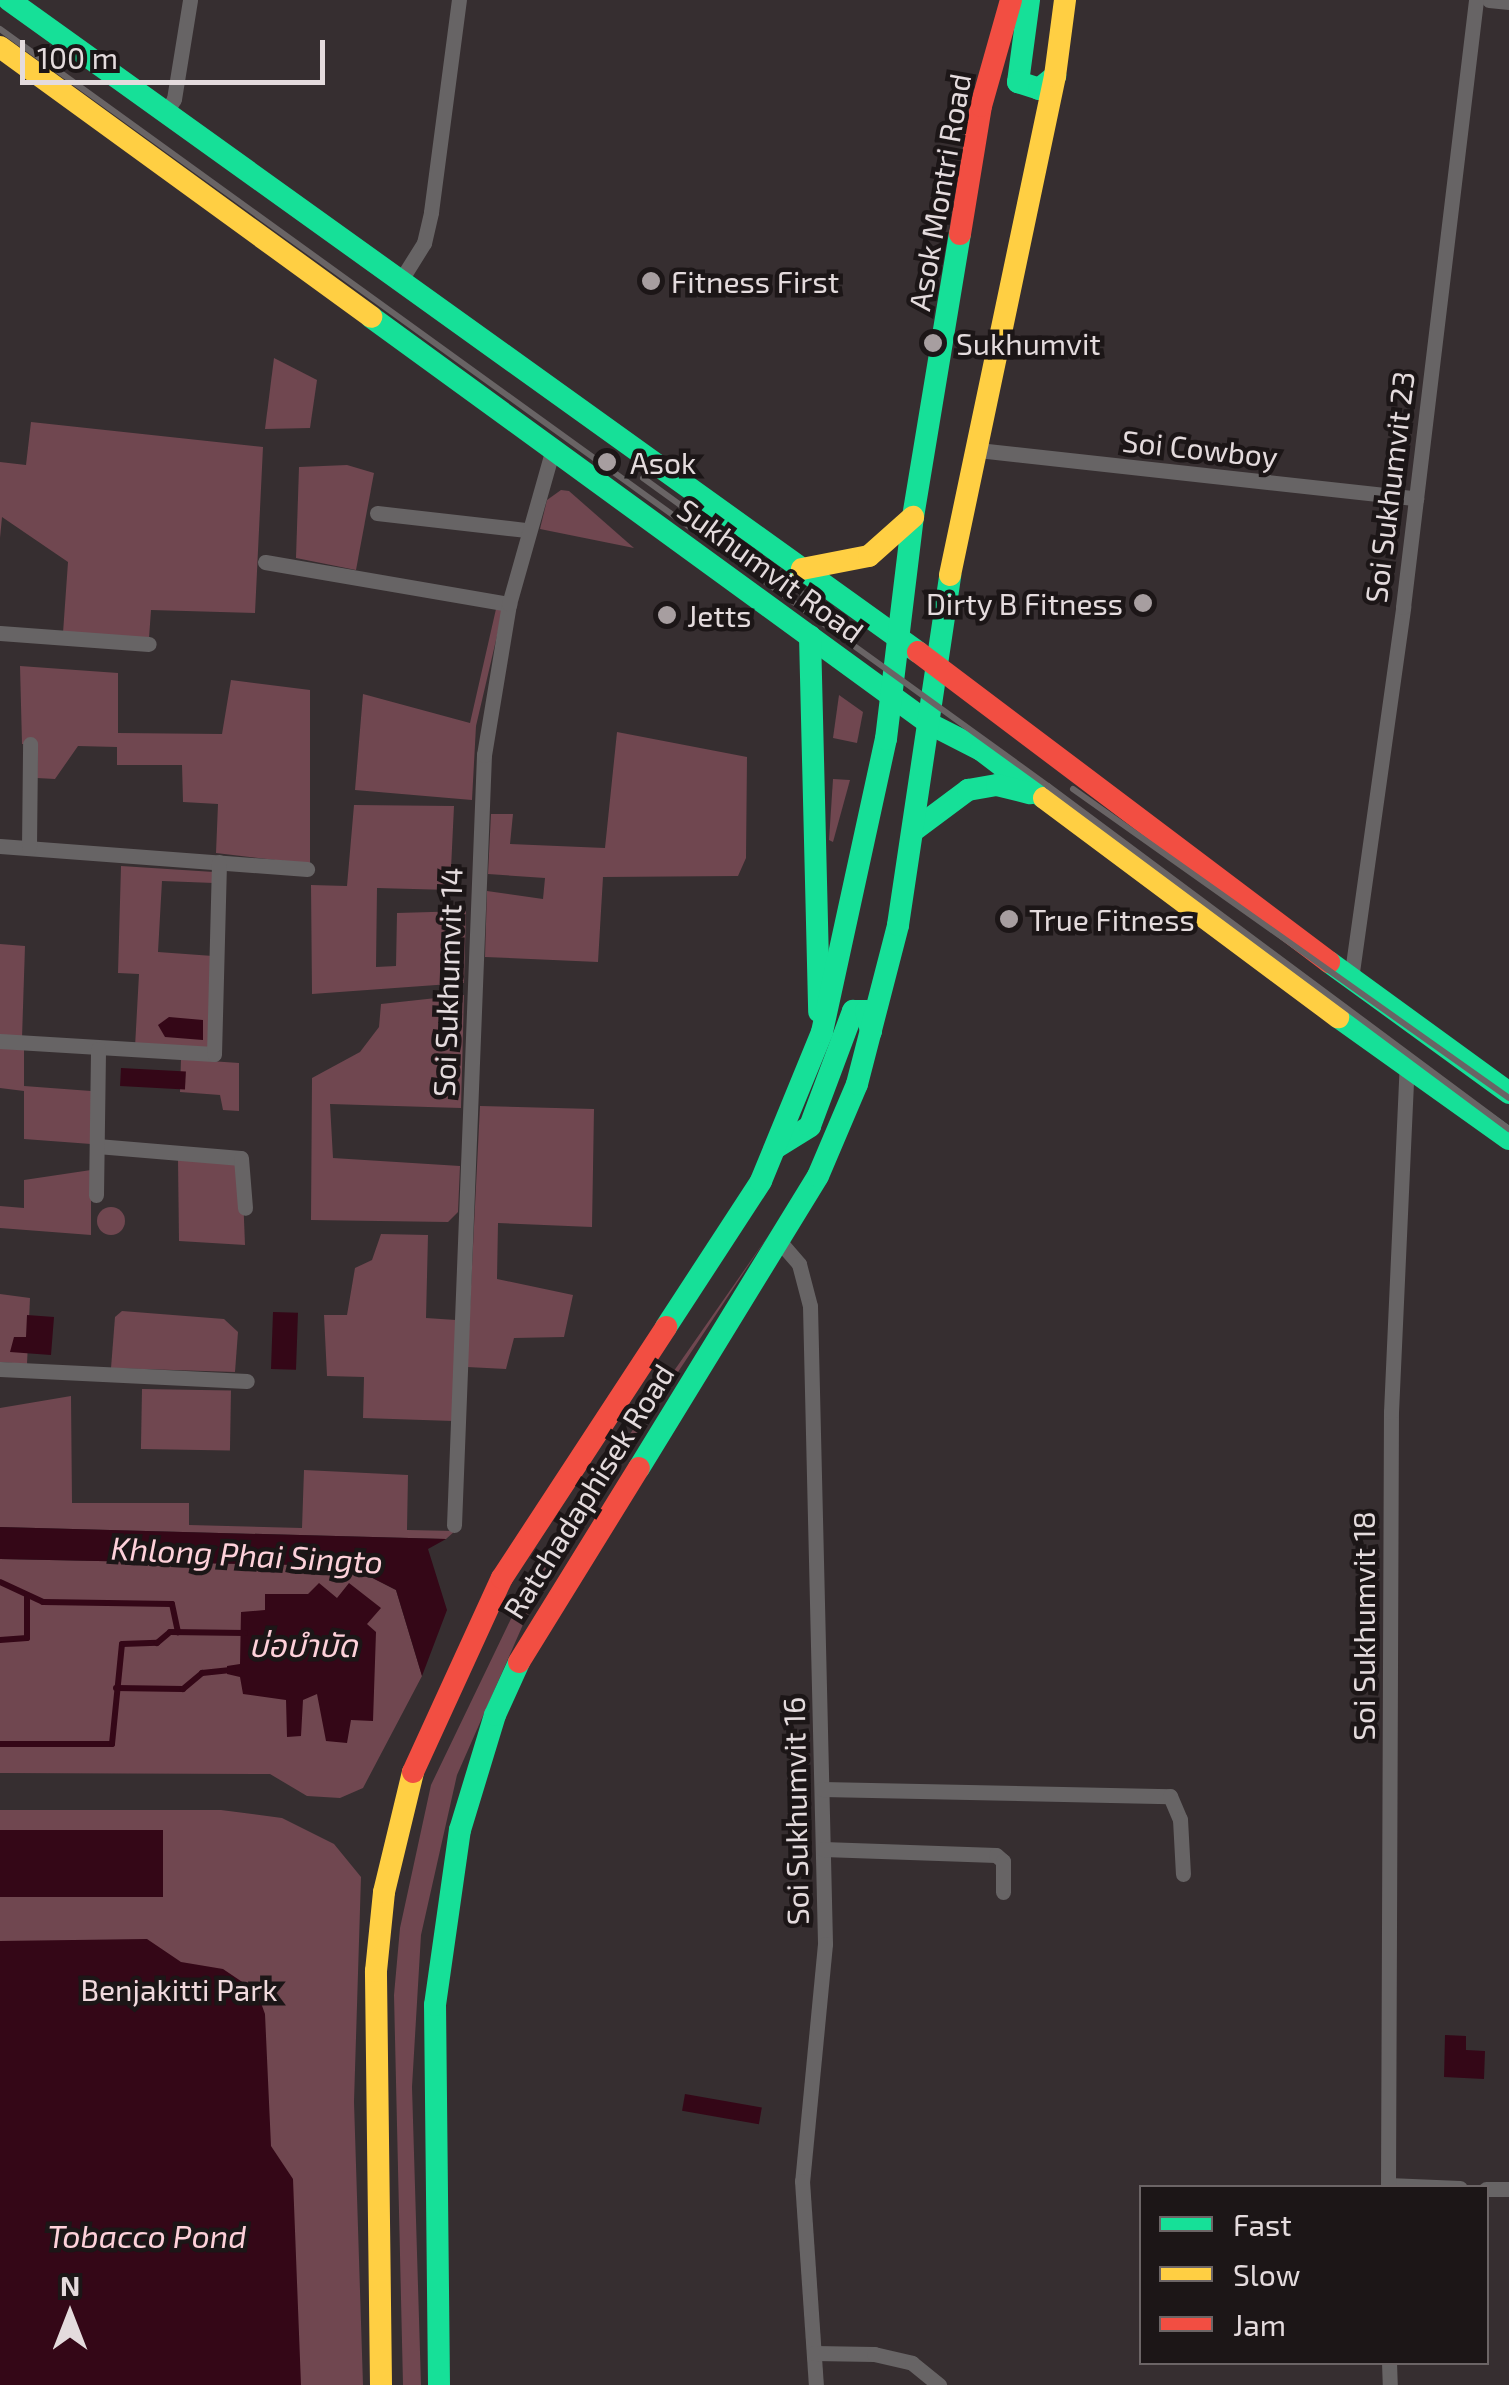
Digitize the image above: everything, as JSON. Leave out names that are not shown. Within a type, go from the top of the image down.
[{"type":"main road","name":"Sukhumvit Road","points":[[9,0],[933,664],[1509,1093]]},
{"type":"main road","name":"Asok Montri Road","points":[[891,692],[913,518],[981,106],[1011,0]]},
{"type":"main road","points":[[1028,0],[1018,82],[1039,89],[1054,76]]},
{"type":"main road","points":[[933,664],[978,450],[1017,233],[1054,76],[1064,0]]},
{"type":"main road","name":"Sukhumvit Road","points":[[0,46],[930,724],[981,750],[1509,1138]]},
{"type":"main road","points":[[802,569],[870,556],[913,518]]},
{"type":"main road","points":[[810,636],[822,1032]]},
{"type":"main road","name":"Ratchadaphisek Road","points":[[439,2385],[434,2005],[446,1903],[479,1760],[552,1601],[780,1242],[850,1104],[871,1031],[913,832],[930,724],[933,664]]},
{"type":"main road","name":"Ratchadaphisek Road","points":[[381,2385],[376,1972],[384,1892],[414,1772],[494,1593],[724,1246],[777,1146],[822,1032],[850,921],[891,692]]},
{"type":"main road","points":[[913,832],[968,790],[997,786],[1040,795]]},
{"type":"main road","points":[[777,1146],[810,1126],[853,1011],[866,1011],[871,1031]]},
{"type":"street","points":[[165,114],[174,99],[190,0]]},
{"type":"street","points":[[399,283],[424,243],[431,212],[459,0]]},
{"type":"street","name":"Soi Sukhumvit 23","points":[[1351,979],[1416,498],[1476,0]]},
{"type":"street","points":[[1489,0],[1509,2]]},
{"type":"street","name":"Soi Sukhumvit 14","points":[[454,1524],[480,806],[509,604],[553,448]]},
{"type":"street","name":"Soi Cowboy","points":[[978,450],[1416,498]]},
{"type":"street","points":[[377,513],[527,530]]},
{"type":"street","points":[[265,562],[509,604]]},
{"type":"street","points":[[0,633],[149,644]]},
{"type":"street","points":[[29,848],[30,744]]},
{"type":"street","points":[[0,846],[307,869]]},
{"type":"street","points":[[0,1041],[214,1054],[219,862]]},
{"type":"street","points":[[96,1195],[98,1049]]},
{"type":"street","name":"Soi Sukhumvit 18","points":[[1388,2185],[1392,1412],[1406,1066]]},
{"type":"street","points":[[97,1146],[241,1158],[245,1208]]},
{"type":"street","name":"Soi Sukhumvit 16","points":[[780,1242],[799,1264],[810,1306],[825,1967],[802,2181],[816,2385]]},
{"type":"street","points":[[0,1369],[247,1381]]},
{"type":"street","points":[[822,1788],[1170,1796],[1180,1819],[1183,1874]]},
{"type":"street","points":[[823,1850],[996,1855],[1002,1861],[1002,1892]]},
{"type":"street","points":[[814,2353],[874,2354],[912,2364],[939,2385]]},
{"type":"green space","points":[[274,358],[317,380],[310,428],[265,429]]},
{"type":"green space","points":[[31,422],[263,447],[255,613],[151,610],[149,638],[63,633],[68,562],[2,517],[0,538],[0,462],[26,465]]},
{"type":"green space","points":[[347,465],[374,473],[356,570],[296,558],[299,467]]},
{"type":"green space","points":[[561,490],[569,491],[634,548],[540,529],[547,500]]},
{"type":"green space","points":[[496,609],[503,610],[476,726],[472,800],[355,790],[363,694],[470,723]]},
{"type":"green space","points":[[20,666],[118,673],[118,733],[222,734],[231,680],[310,690],[310,864],[216,853],[218,804],[183,802],[182,765],[117,765],[117,747],[78,746],[55,779],[37,778],[38,745],[22,744]]},
{"type":"green space","points":[[839,695],[863,712],[857,743],[833,738]]},
{"type":"green space","points":[[617,732],[747,757],[746,858],[738,876],[603,877],[598,962],[485,957],[487,891],[543,899],[545,878],[488,874],[491,814],[513,814],[510,844],[605,848]]},
{"type":"green space","points":[[833,779],[850,780],[833,842],[829,840]]},
{"type":"green space","points":[[354,805],[454,806],[450,890],[377,888],[376,967],[396,966],[397,913],[466,911],[464,983],[312,994],[311,885],[347,886]]},
{"type":"green space","points":[[121,866],[214,872],[214,883],[162,881],[158,952],[213,956],[213,1044],[205,1052],[135,1047],[139,974],[118,973]]},
{"type":"green space","points":[[0,944],[25,946],[22,1038],[0,1036]]},
{"type":"green space","points":[[464,995],[461,1108],[330,1104],[333,1158],[460,1166],[458,1212],[448,1222],[311,1220],[312,1078],[360,1052],[379,1027],[381,1004]]},
{"type":"green space","points":[[0,1046],[24,1048],[24,1086],[91,1091],[91,1144],[24,1139],[24,1091],[0,1088]]},
{"type":"green space","points":[[181,1059],[239,1063],[239,1111],[223,1110],[220,1095],[180,1092]]},
{"type":"green space","points":[[480,1106],[594,1109],[592,1227],[498,1223],[497,1279],[573,1295],[564,1337],[514,1338],[506,1369],[467,1367]]},
{"type":"green space","points":[[178,1159],[233,1160],[242,1169],[245,1245],[179,1241]]},
{"type":"green space","points":[[91,1170],[91,1235],[0,1228],[0,1206],[24,1208],[24,1180]]},
{"type":"green space","points":[[111,1207],[121,1211],[125,1221],[121,1231],[111,1235],[101,1231],[97,1221],[101,1211]]},
{"type":"green space","points":[[381,1234],[428,1235],[426,1318],[456,1320],[453,1421],[363,1418],[364,1377],[327,1376],[324,1315],[347,1315],[355,1268],[372,1260]]},
{"type":"green space","points":[[768,1236],[547,1570],[457,1775],[421,1935],[412,2087],[421,2385],[403,2385],[394,1995],[400,1928],[431,1785],[533,1573]]},
{"type":"green space","points":[[0,1294],[30,1298],[27,1364],[0,1362]]},
{"type":"green space","points":[[122,1311],[224,1319],[238,1332],[235,1372],[111,1368],[115,1317]]},
{"type":"green space","points":[[142,1389],[231,1391],[230,1451],[141,1449]]},
{"type":"green space","points":[[71,1396],[72,1503],[189,1503],[189,1525],[302,1528],[304,1470],[408,1475],[407,1530],[455,1531],[446,1539],[0,1527],[0,1408]]},
{"type":"green space","points":[[0,1559],[349,1566],[396,1590],[422,1676],[363,1788],[340,1798],[307,1796],[270,1774],[0,1773]]},
{"type":"green space","name":"Tobacco Pond","points":[[0,1810],[221,1810],[282,1818],[334,1844],[361,1877],[354,2102],[363,2385],[0,2385]]},
{"type":"water","points":[[169,1017],[203,1020],[203,1040],[165,1037],[158,1025]]},
{"type":"water","points":[[121,1068],[186,1071],[185,1089],[120,1086]]},
{"type":"water","points":[[273,1312],[298,1313],[296,1370],[271,1369]]},
{"type":"water","points":[[27,1315],[54,1317],[51,1355],[10,1352],[14,1337],[26,1337]]},
{"type":"water","name":"Khlong Phai Singto","points":[[0,1527],[446,1539],[428,1549],[447,1610],[422,1676],[396,1590],[349,1566],[0,1559]]},
{"type":"water","name":"บ่อบำบัด","points":[[319,1583],[337,1598],[349,1583],[381,1608],[367,1624],[376,1632],[373,1721],[351,1720],[347,1743],[326,1741],[317,1694],[303,1700],[301,1736],[287,1737],[286,1700],[243,1694],[240,1677],[227,1674],[227,1666],[240,1664],[241,1612],[265,1610],[265,1594],[308,1594]]},
{"type":"water","points":[[0,1830],[163,1830],[163,1897],[0,1897]]},
{"type":"water","name":"Tobacco Pond","points":[[147,1939],[181,1962],[223,1969],[257,1992],[265,2014],[271,2146],[293,2179],[301,2385],[0,2385],[0,1941]]},
{"type":"water","points":[[1445,2035],[1466,2036],[1466,2050],[1485,2051],[1484,2079],[1444,2077]]},
{"type":"water","points":[[685,2094],[762,2108],[759,2124],[682,2111]]},
{"type":"waterway","points":[[0,1582],[43,1602],[172,1604],[178,1632]]},
{"type":"waterway","points":[[0,1640],[27,1638],[27,1596]]},
{"type":"waterway","points":[[0,1744],[112,1744],[122,1644],[157,1643],[170,1632],[245,1633]]},
{"type":"waterway","points":[[116,1688],[183,1689],[202,1673],[233,1670]]},
{"type":"railway","points":[[0,29],[1048,786],[1509,1129]]},
{"type":"railway","points":[[643,478],[854,631]]},
{"type":"railway","points":[[1073,789],[1509,1098]]},
{"type":"traffic: fast","points":[[9,0],[918,652]]},
{"type":"traffic: fast","points":[[1029,0],[1018,82],[1039,89],[1055,76]]},
{"type":"traffic: fast","points":[[666,1327],[761,1181],[822,1032],[886,739],[913,517],[960,234]]},
{"type":"traffic: fast","points":[[371,317],[930,724],[981,750],[1044,798]]},
{"type":"traffic: fast","points":[[639,1468],[818,1176],[857,1084],[898,925],[950,575]]},
{"type":"traffic: fast","points":[[810,636],[819,1012]]},
{"type":"traffic: fast","points":[[913,831],[968,790],[997,785],[1030,793]]},
{"type":"traffic: fast","points":[[1329,962],[1509,1093]]},
{"type":"traffic: fast","points":[[777,1147],[810,1126],[853,1011],[866,1011],[871,1031]]},
{"type":"traffic: fast","points":[[1338,1017],[1509,1139]]},
{"type":"traffic: fast","points":[[439,2385],[435,2005],[460,1830],[495,1715],[519,1662]]},
{"type":"traffic: slow","points":[[950,575],[1055,76],[1065,0]]},
{"type":"traffic: slow","points":[[0,47],[371,317]]},
{"type":"traffic: slow","points":[[802,569],[869,556],[913,517]]},
{"type":"traffic: slow","points":[[1044,798],[1338,1017]]},
{"type":"traffic: slow","points":[[381,2385],[376,1971],[384,1892],[413,1772]]},
{"type":"traffic: jam","points":[[960,234],[981,106],[1011,0]]},
{"type":"traffic: jam","points":[[918,652],[1329,962]]},
{"type":"traffic: jam","points":[[413,1772],[502,1578],[666,1327]]},
{"type":"traffic: jam","points":[[519,1662],[639,1468]]},
{"type":"place","name":"Fitness First","points":[[651,281]]},
{"type":"place","name":"Sukhumvit","points":[[933,343]]},
{"type":"place","name":"Asok","points":[[607,462]]},
{"type":"place","name":"Dirty B Fitness","points":[[1143,603]]},
{"type":"place","name":"Jetts","points":[[667,615]]},
{"type":"place","name":"True Fitness","points":[[1009,919]]},
{"type":"park label","name":"Benjakitti Park","points":[[179,1989]]}]
